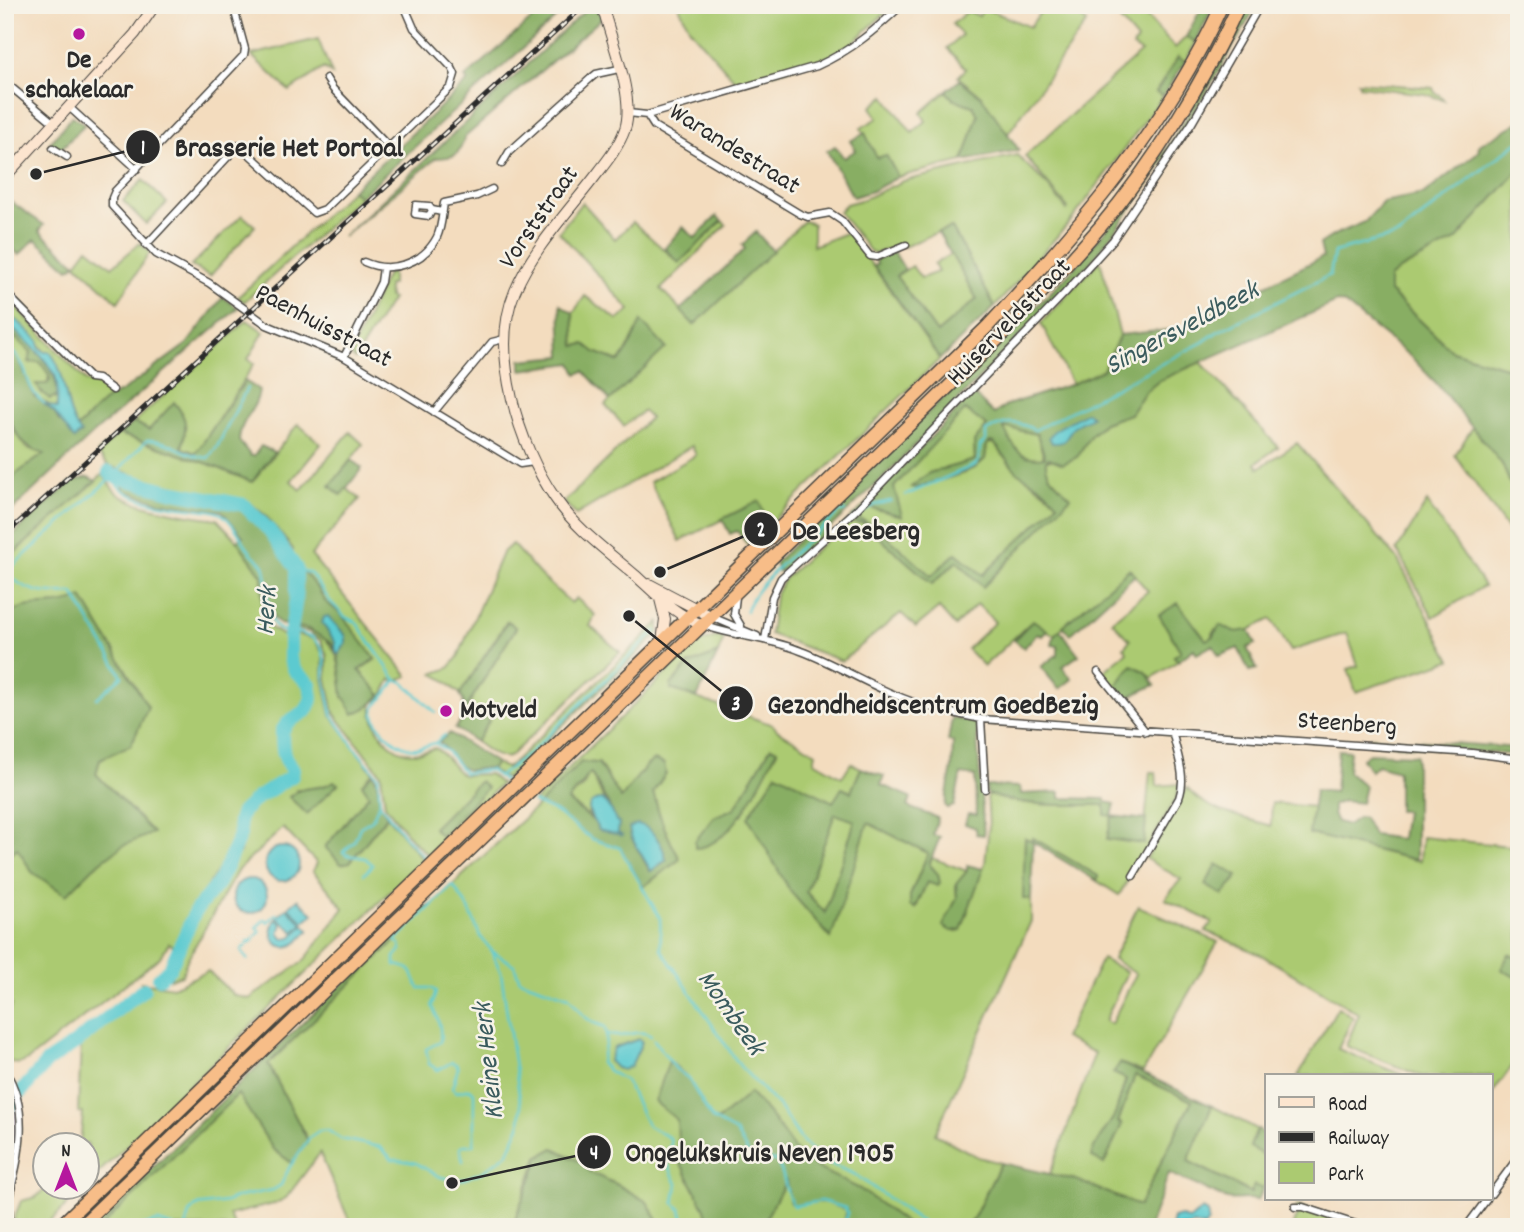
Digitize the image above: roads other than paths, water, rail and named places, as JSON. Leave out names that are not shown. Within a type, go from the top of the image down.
[{"type":"highway","points":[[59,1227],[987,327],[1080,225],[1146,138],[1185,75],[1222,5]]},
{"type":"highway","points":[[80,1227],[999,338],[1102,225],[1160,145],[1193,93],[1239,5]]},
{"type":"street","points":[[5,177],[135,34],[155,5]]},
{"type":"street","name":"Paenhuisstraat","points":[[233,5],[245,49],[244,55],[115,191],[113,206],[156,254],[209,283],[267,325],[344,357],[520,464],[534,462]]},
{"type":"street","points":[[146,245],[239,145],[314,213],[325,209],[390,148],[454,81],[452,68],[414,28],[404,5]]},
{"type":"street","points":[[628,113],[647,115],[817,66],[844,54],[902,5]]},
{"type":"street","name":"Huiserveldstraat","points":[[765,640],[772,597],[781,578],[864,502],[1065,293],[1112,240],[1192,123],[1260,5]]},
{"type":"street","name":"Vorststraat","points":[[534,462],[508,384],[504,339],[514,292],[533,257],[614,152],[625,128],[628,113],[626,93],[601,8]]},
{"type":"street","points":[[502,164],[509,152],[596,74],[619,69]]},
{"type":"street","points":[[326,78],[333,89],[390,148]]},
{"type":"street","points":[[5,82],[54,123]]},
{"type":"street","points":[[69,107],[136,169]]},
{"type":"street","name":"Warandestraat","points":[[647,115],[654,127],[800,214],[808,217],[830,213],[842,221],[870,256],[877,257],[906,245]]},
{"type":"street","points":[[53,148],[67,157]]},
{"type":"street","points":[[364,262],[383,268],[408,264],[430,248],[438,235],[444,203],[477,196],[492,189]]},
{"type":"street","points":[[432,210],[442,212]]},
{"type":"street","points":[[344,357],[381,282],[383,268]]},
{"type":"street","points":[[5,292],[90,378],[98,379],[113,390]]},
{"type":"street","points":[[434,411],[492,342],[504,339]]},
{"type":"street","name":"Steenberg","points":[[534,462],[555,498],[596,544],[686,619],[741,628],[765,640]]},
{"type":"street","points":[[658,594],[665,618],[662,642]]},
{"type":"street","name":"Steenberg","points":[[658,594],[697,609],[724,633],[801,650],[894,695],[981,719],[1519,758]]},
{"type":"street","points":[[736,594],[734,614],[741,628]]},
{"type":"street","points":[[1098,672],[1146,732]]},
{"type":"street","points":[[981,719],[985,789]]},
{"type":"street","points":[[1133,876],[1179,798],[1182,788],[1182,775],[1173,734]]},
{"type":"street","points":[[5,1070],[19,1101],[22,1116],[22,1131],[5,1215]]},
{"type":"street","points":[[1492,1193],[1519,1156]]},
{"type":"street","points":[[1466,1227],[1486,1200]]},
{"type":"street","points":[[8,1201],[10,1227]]},
{"type":"street","points":[[1295,1207],[1303,1207],[1365,1227]]},
{"type":"water","points":[[5,314],[19,322],[39,341],[39,347],[50,352],[56,361],[71,414],[81,433],[74,439],[54,412],[43,403],[57,408],[55,375],[40,354],[5,322]]},
{"type":"water","points":[[1087,412],[1092,417],[1078,423],[1062,442],[1052,443],[1049,437],[1055,430]]},
{"type":"water","points":[[328,616],[346,636],[346,643],[339,654],[336,653],[335,642],[322,623],[324,617]]},
{"type":"water","points":[[602,799],[619,823],[618,833],[623,836],[598,830],[589,808],[590,804]]},
{"type":"water","points":[[637,824],[648,828],[660,843],[665,855],[666,860],[651,871],[631,837],[629,828]]},
{"type":"water","points":[[282,847],[294,852],[299,864],[294,876],[282,881],[270,876],[265,864],[270,852]]},
{"type":"water","points":[[250,879],[262,884],[267,896],[262,908],[250,913],[238,908],[233,896],[238,884]]},
{"type":"water","points":[[298,899],[313,914],[304,922],[288,907]]},
{"type":"water","points":[[287,908],[303,924],[294,932],[277,917]]},
{"type":"water","points":[[276,919],[282,924],[279,934],[284,939],[291,937],[304,925],[309,930],[295,944],[281,946],[272,935]]},
{"type":"water","points":[[639,1039],[642,1042],[631,1066],[623,1070],[616,1068],[609,1061],[614,1048]]},
{"type":"water","points":[[1203,1209],[1208,1212],[1208,1222],[1204,1227],[1193,1224],[1188,1227],[1171,1227],[1173,1218],[1180,1216],[1189,1220]]},
{"type":"waterway","name":"Singersveldbeek","points":[[906,495],[975,465],[979,460],[980,446],[986,440],[986,431],[1010,423],[1035,430],[1203,342],[1217,332],[1330,275],[1334,252],[1398,235],[1519,141]]},
{"type":"waterway","name":"Kleine Herk","points":[[5,347],[19,359],[32,389],[44,403]]},
{"type":"waterway","points":[[97,698],[122,676],[73,593],[29,589],[6,572],[113,476],[147,440],[163,442],[192,455],[208,458],[217,447],[247,388]]},
{"type":"waterway","name":"Herk","points":[[109,472],[113,476],[170,491],[244,505],[270,531],[296,568],[290,659],[295,671],[310,684],[312,698],[306,711],[288,722],[282,731],[283,752],[293,769],[292,776],[257,798],[242,812],[239,821],[240,835],[226,867],[218,883],[196,910],[170,968],[159,978]]},
{"type":"waterway","name":"Kleine Herk","points":[[113,477],[118,485],[134,496],[168,506],[212,511],[229,520],[249,550],[262,562],[272,622],[286,632]]},
{"type":"waterway","name":"Singersveldbeek","points":[[854,518],[874,505],[891,501]]},
{"type":"waterway","name":"Singersveldbeek","points":[[746,611],[751,599],[773,573],[839,512],[845,511]]},
{"type":"waterway","name":"Mombeek","points":[[296,568],[311,574],[330,601],[345,617],[356,622],[396,680],[374,710],[374,716],[386,734],[409,748],[435,743],[447,751],[464,773],[490,770],[504,781]]},
{"type":"waterway","points":[[5,589],[12,578]]},
{"type":"waterway","name":"Singersveldbeek","points":[[498,777],[531,752],[656,631]]},
{"type":"waterway","name":"Kleine Herk","points":[[297,632],[313,638],[321,647],[332,715],[378,776],[380,804],[424,857]]},
{"type":"waterway","points":[[396,680],[403,682],[435,712]]},
{"type":"waterway","points":[[435,743],[445,735]]},
{"type":"waterway","name":"Mombeek","points":[[534,802],[556,812],[592,839],[620,848],[660,918],[661,949],[740,1066],[779,1107],[802,1141],[823,1161],[854,1174],[929,1227]]},
{"type":"waterway","points":[[364,874],[373,865],[365,858],[343,852],[354,842],[360,827],[372,820],[379,804]]},
{"type":"waterway","name":"Kleine Herk","points":[[186,1227],[189,1213],[196,1206],[226,1202],[273,1190],[281,1185],[310,1137],[319,1131],[327,1130],[341,1139],[380,1147],[392,1159],[416,1163],[438,1176],[452,1180],[464,1179],[484,1171],[507,1154],[520,1126],[521,1107],[501,973],[492,951],[480,936],[469,909],[453,885],[395,941],[400,944],[401,950],[395,957],[395,965],[410,970],[419,988],[436,991],[432,1006],[439,1024],[440,1042],[426,1049],[429,1064],[438,1070],[452,1062],[456,1064],[458,1068],[452,1088],[457,1092],[470,1089],[474,1093],[474,1140],[473,1145],[460,1148],[463,1161]]},
{"type":"waterway","points":[[248,960],[241,950],[260,932],[256,928],[265,919],[268,922],[276,914],[279,917]]},
{"type":"waterway","points":[[492,951],[514,965],[520,980],[569,997],[584,1016],[605,1027],[606,1041],[601,1063],[626,1081],[647,1125],[670,1138],[671,1144],[665,1158],[677,1184],[674,1203],[682,1213],[682,1227]]},
{"type":"waterway","name":"Herk","points":[[21,1092],[47,1062],[144,989]]},
{"type":"waterway","points":[[608,1034],[620,1036],[640,1032],[651,1036]]},
{"type":"waterway","points":[[654,1040],[676,1069],[688,1078],[712,1119],[736,1132],[749,1155],[757,1159],[776,1161],[794,1206],[821,1201],[845,1208],[848,1213],[843,1227]]},
{"type":"waterway","name":"Herk","points":[[5,1110],[13,1102]]},
{"type":"waterway","name":"Kleine Herk","points":[[139,1227],[158,1222],[174,1227]]},
{"type":"waterway","name":"Kleine Herk","points":[[116,1227],[124,1227]]},
{"type":"railway","points":[[5,535],[585,5]]},
{"type":"place","name":"De schakelaar","points":[[79,34]]},
{"type":"place","name":"Brasserie Het Portoal","points":[[36,174]]},
{"type":"place","name":"De Leesberg","points":[[660,572]]},
{"type":"place","name":"Gezondheidscentrum GoedBezig","points":[[629,616]]},
{"type":"place","name":"Motveld","points":[[446,711]]},
{"type":"place","name":"Ongelukskruis Neven 1905","points":[[452,1183]]}]
